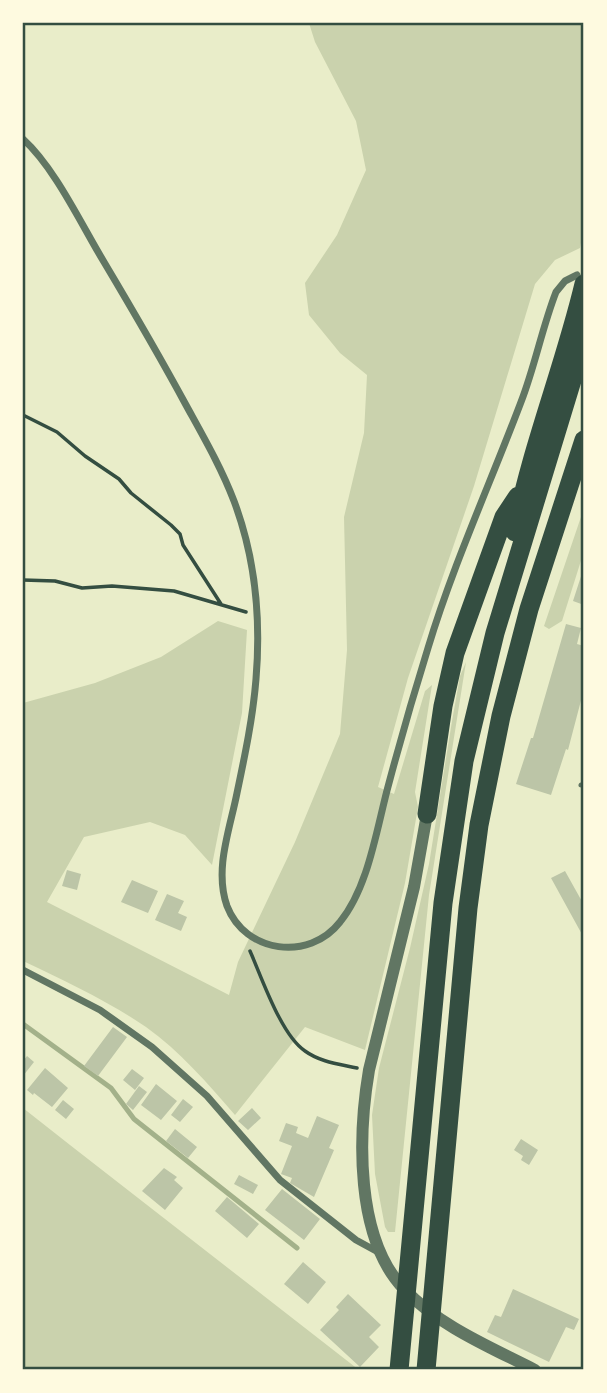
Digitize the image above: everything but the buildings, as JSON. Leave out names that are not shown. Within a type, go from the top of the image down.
[{"type":"highway","points":[[399,1370],[443,903],[455,813],[523,490],[563,365],[581,279]]},
{"type":"highway","points":[[495,633],[584,341]]},
{"type":"highway","points":[[426,1370],[468,908],[489,771],[530,610],[584,440]]},
{"type":"highway","points":[[426,814],[443,706],[456,653],[504,517],[523,490]]},
{"type":"street","points":[[23,139],[33,148],[53,178],[172,380],[220,469],[235,504],[254,580],[259,644],[252,713],[222,864],[222,884],[226,902],[240,929],[254,940],[270,947],[305,945],[324,938],[339,925],[350,908],[369,857],[429,644],[523,398],[556,292],[565,281],[581,279]]},
{"type":"street","points":[[426,814],[414,887],[369,1070],[361,1130],[362,1160],[371,1224],[379,1252],[388,1270],[422,1306],[461,1331],[535,1370]]},
{"type":"street","points":[[23,970],[100,1010],[152,1047],[207,1096],[280,1180],[356,1240],[379,1252]]},
{"type":"path","points":[[23,415],[65,437],[85,456],[120,479],[131,493],[172,525],[221,604]]},
{"type":"path","points":[[23,580],[55,581],[82,588],[112,586],[174,592],[258,617]]},
{"type":"path","points":[[240,929],[288,1034],[304,1051],[326,1061],[369,1070]]},
{"type":"green space","points":[[309,23],[584,23],[584,227],[580,248],[555,260],[535,284],[474,486],[408,678],[378,787],[394,794],[425,691],[432,685],[415,792],[418,807],[405,883],[365,1050],[305,1027],[235,1115],[182,1057],[146,1027],[101,1000],[23,961],[23,703],[95,683],[161,657],[218,621],[247,630],[242,713],[212,865],[185,835],[150,822],[84,837],[47,902],[229,995],[238,962],[295,842],[340,734],[347,650],[344,517],[364,433],[367,375],[340,353],[309,315],[305,283],[337,235],[366,170],[356,121],[315,42]]},
{"type":"green space","points":[[584,508],[584,551],[562,621],[549,629],[544,626]]},
{"type":"green space","points":[[466,662],[429,895],[395,1232],[388,1232],[375,1174],[372,1115],[379,1068],[429,864],[460,676]]},
{"type":"green space","points":[[23,1108],[70,1145],[359,1370],[23,1370]]},
{"type":"waterway","points":[[23,1024],[111,1088],[134,1119],[297,1248]]}]
